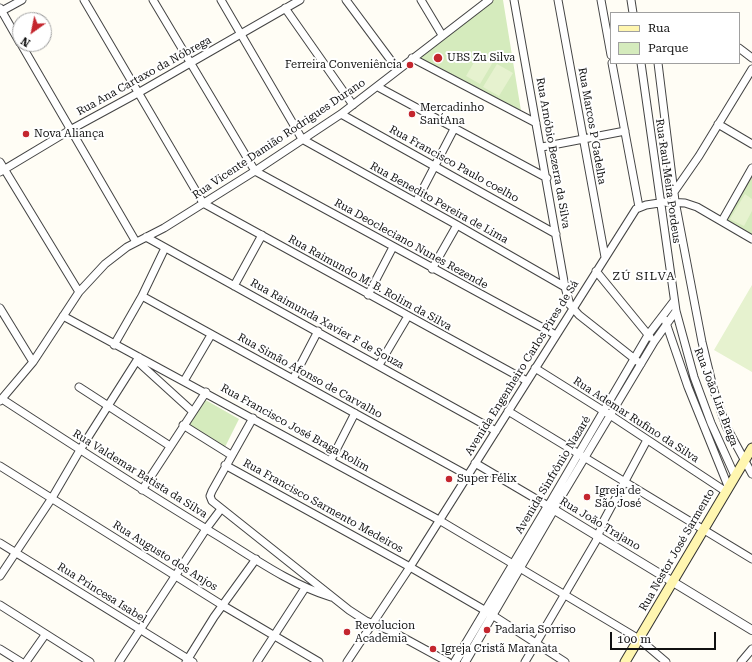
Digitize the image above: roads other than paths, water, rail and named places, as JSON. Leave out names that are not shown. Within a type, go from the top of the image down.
[{"type":"main road","name":"Rua Nestor José Sarmento","points":[[625,662],[702,529],[752,448]]},
{"type":"street","points":[[12,29],[1,10],[22,0]]},
{"type":"street","points":[[84,0],[203,203]]},
{"type":"street","points":[[153,0],[255,171]]},
{"type":"street","points":[[221,0],[302,140]]},
{"type":"street","name":"Rua Ana Cartaxo da Nóbrega","points":[[2,171],[70,130],[138,93],[289,4],[300,0]]},
{"type":"street","points":[[346,0],[398,70]]},
{"type":"street","points":[[422,0],[442,35]]},
{"type":"street","name":"Rua Vicente Damião Rodrigues Durano","points":[[1,400],[33,362],[79,292],[95,273],[116,255],[255,171],[341,114],[489,0]]},
{"type":"street","name":"Rua Arnóbio Bezerra da Silva","points":[[514,0],[542,148],[565,287],[573,309]]},
{"type":"street","name":"Rua Marcos P Gadelha","points":[[558,0],[582,139],[605,257]]},
{"type":"street","points":[[601,0],[610,50]]},
{"type":"street","points":[[631,0],[633,12]]},
{"type":"street","points":[[289,4],[353,105]]},
{"type":"street","points":[[740,49],[752,58]]},
{"type":"street","points":[[25,52],[136,242]]},
{"type":"street","points":[[412,58],[536,122]]},
{"type":"street","points":[[612,64],[639,207],[675,201],[697,207],[752,239]]},
{"type":"street","name":"Rua Raul Meira Pordeus","points":[[640,64],[674,301]]},
{"type":"street","points":[[658,64],[675,201],[702,342],[714,390],[726,426],[752,474]]},
{"type":"street","points":[[674,192],[699,156],[752,69]]},
{"type":"street","points":[[378,87],[547,178]]},
{"type":"street","name":"Rua Francisco Paulo coelho","points":[[341,114],[435,165],[556,234]]},
{"type":"street","points":[[718,124],[752,144]]},
{"type":"street","points":[[416,202],[454,129]]},
{"type":"street","points":[[542,148],[625,131]]},
{"type":"street","name":"Rua Benedito Pereira de Lima","points":[[302,140],[458,225],[565,287]]},
{"type":"street","points":[[0,162],[2,171],[79,292]]},
{"type":"street","points":[[722,221],[752,168]]},
{"type":"street","name":"Rua Deocleciano Nunes Rezende","points":[[255,171],[432,269],[556,335]]},
{"type":"street","name":"Rua Raimundo M. B. Rolim da Silva","points":[[203,203],[527,382]]},
{"type":"street","name":"Avenida Engenheiro Carlos Pires de Sá","points":[[347,662],[410,567],[633,212],[639,207]]},
{"type":"street","points":[[432,269],[458,225]]},
{"type":"street","points":[[234,286],[262,235]]},
{"type":"street","name":"Rua Raimunda Xavier F de Souza","points":[[146,237],[496,431]]},
{"type":"street","points":[[368,294],[393,247]]},
{"type":"street","points":[[114,345],[142,296],[165,248]]},
{"type":"street","points":[[596,271],[654,342]]},
{"type":"street","name":"Rua Simão Afonso de Carvalho","points":[[142,296],[467,475]]},
{"type":"street","name":"Rua João Lira Braga","points":[[674,301],[685,348],[696,383],[736,473]]},
{"type":"street","name":"Avenida Sinfrônio Nazaré","points":[[582,455],[610,415],[638,362],[648,335],[674,301]]},
{"type":"street","points":[[0,308],[33,362]]},
{"type":"street","points":[[573,309],[638,362]]},
{"type":"street","name":"Avenida Sinfrônio Nazaré","points":[[465,662],[489,614],[582,455],[604,411],[676,311]]},
{"type":"street","name":"Rua Francisco José Braga Rolim","points":[[63,316],[138,359],[206,392],[439,520],[517,565],[639,639],[666,662]]},
{"type":"street","points":[[379,365],[408,316]]},
{"type":"street","points":[[663,316],[667,323],[688,388],[727,488]]},
{"type":"street","points":[[293,379],[318,332]]},
{"type":"street","points":[[184,381],[211,334]]},
{"type":"street","points":[[0,576],[52,498],[80,450],[138,359],[192,411]]},
{"type":"street","name":"Rua Ademar Rufino da Silva","points":[[535,368],[647,440],[727,488]]},
{"type":"street","points":[[79,387],[170,446]]},
{"type":"street","points":[[142,490],[192,411],[206,392]]},
{"type":"street","name":"Rua Valdemar Batista da Silva","points":[[1,400],[206,529],[222,509],[330,597],[358,616],[448,662]]},
{"type":"street","points":[[508,412],[582,455],[752,559]]},
{"type":"street","points":[[331,460],[355,413]]},
{"type":"street","points":[[222,509],[212,501],[210,496],[253,418]]},
{"type":"street","points":[[183,425],[232,455]]},
{"type":"street","points":[[525,662],[596,542],[625,481],[647,440]]},
{"type":"street","name":"Rua João Trajano","points":[[475,463],[598,535],[752,630]]},
{"type":"street","name":"Rua Francisco Sarmento Medeiros","points":[[226,465],[410,567],[489,614],[565,662]]},
{"type":"street","name":"Rua Augusto dos Anjos","points":[[0,466],[222,605],[319,662]]},
{"type":"street","points":[[119,662],[206,529],[305,588],[330,597]]},
{"type":"street","name":"Rua Princesa Isabel","points":[[0,543],[189,661]]},
{"type":"street","points":[[189,661],[222,605],[256,559]]},
{"type":"street","points":[[257,662],[305,588]]},
{"type":"street","points":[[0,605],[45,635],[90,662]]},
{"type":"street","name":"Avenida Sinfrônio Nazaré","points":[[455,662],[489,614]]},
{"type":"street","points":[[26,662],[45,635]]},
{"type":"street","points":[[0,649],[21,662]]},
{"type":"street","points":[[740,662],[752,649]]},
{"type":"place","name":"UBS Zu Silva","points":[[438,58]]},
{"type":"place","name":"Ferreira Conveniência","points":[[410,65]]},
{"type":"place","name":"Mercadinho Sant´Ana","points":[[412,114]]},
{"type":"place","name":"Nova Aliança","points":[[26,134]]},
{"type":"place","name":"Super Félix","points":[[449,479]]},
{"type":"place","name":"Igreja de São José","points":[[587,497]]},
{"type":"place","name":"Padaria Sorriso","points":[[487,630]]},
{"type":"place","name":"Revolucion Academia","points":[[347,632]]},
{"type":"place","name":"Igreja Cristã Maranata","points":[[433,649]]},
{"type":"district","name":"ZÚ SILVA","points":[[644,276]]}]
